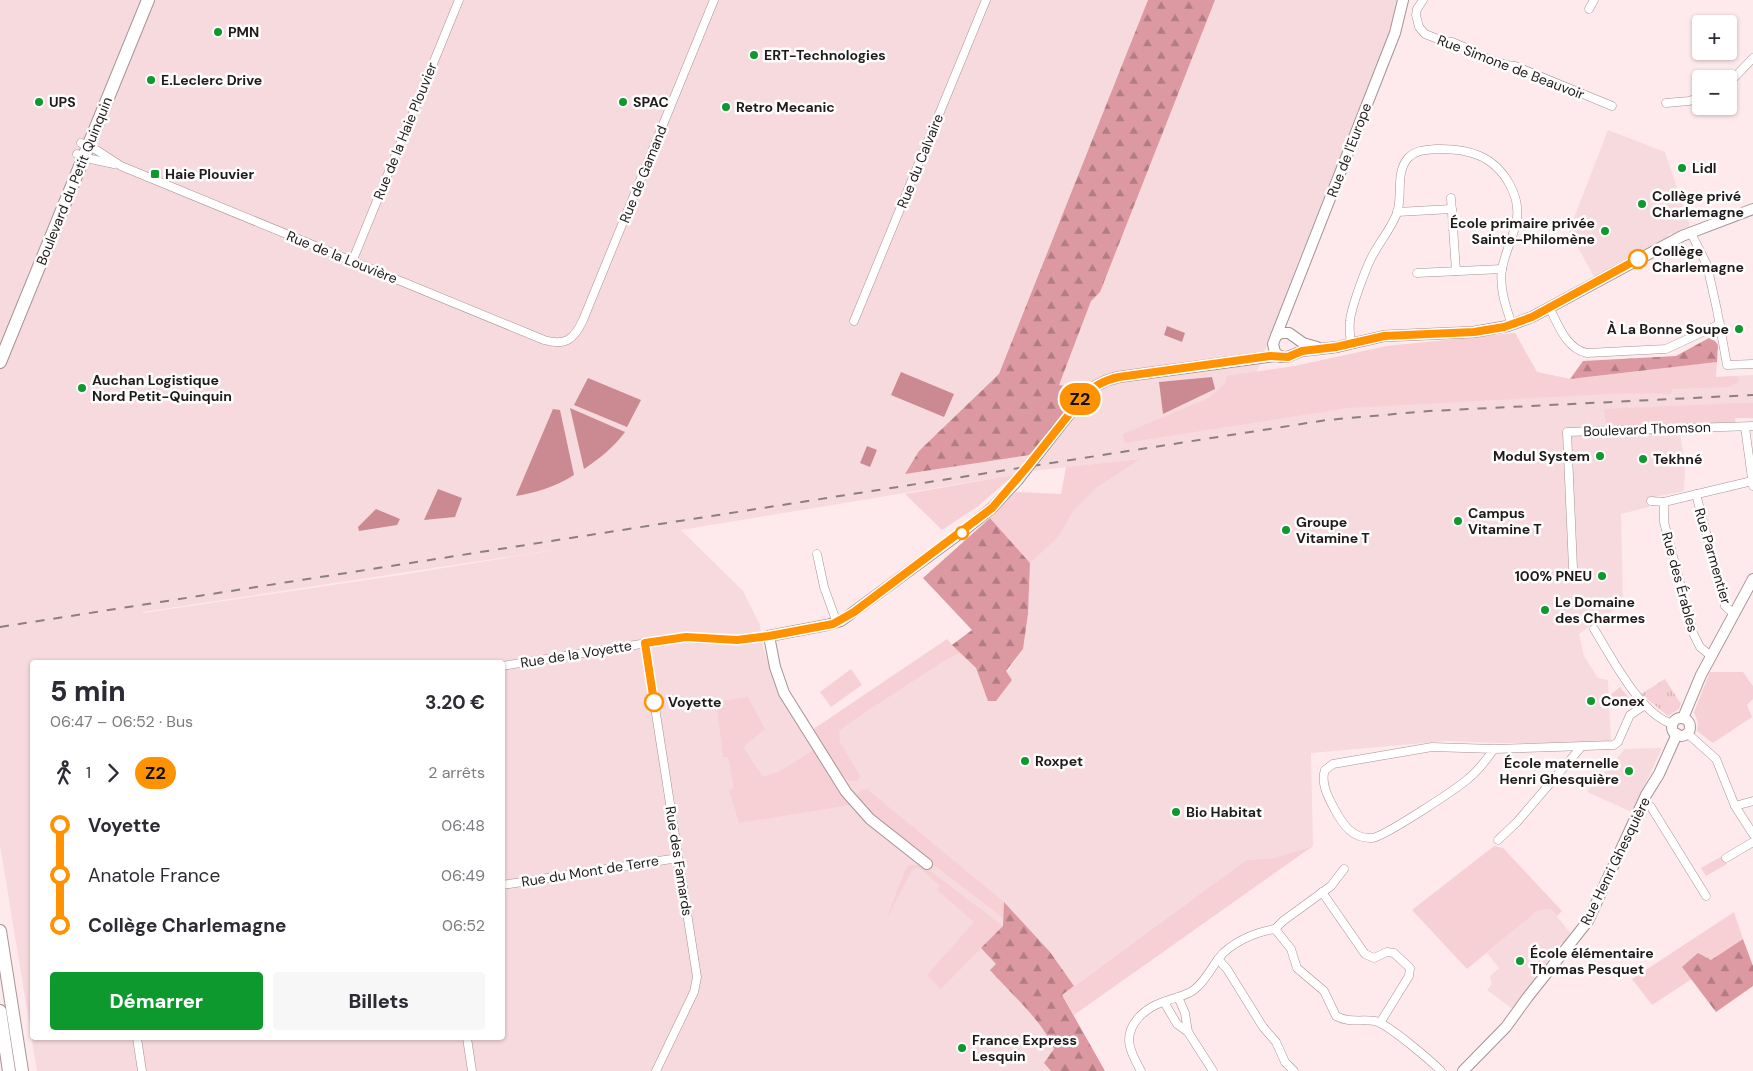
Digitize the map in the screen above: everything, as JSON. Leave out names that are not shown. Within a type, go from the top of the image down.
[{"type":"main road","name":"Boulevard du Petit Quinquin","points":[[0,362],[140,0]]},
{"type":"main road","name":"Boulevard du Petit Quinquin","points":[[0,342],[148,0]]},
{"type":"main road","points":[[0,931],[22,1071]]},
{"type":"main road","points":[[0,1011],[9,1071]]},
{"type":"street","name":"Rue de la Haie Plouvier","points":[[352,262],[460,0]]},
{"type":"street","name":"Rue de Gamand","points":[[564,342],[571,339],[583,320],[714,0]]},
{"type":"street","name":"Rue du Calvaire","points":[[854,321],[986,0]]},
{"type":"street","name":"Rue de l'Europe","points":[[1275,339],[1395,33],[1403,0]]},
{"type":"street","name":"Rue Simone de Beauvoir","points":[[1423,0],[1416,12],[1417,21],[1421,30],[1427,35],[1471,50],[1478,55],[1506,65],[1515,66],[1612,106]]},
{"type":"street","points":[[1590,9],[1594,0]]},
{"type":"street","points":[[1737,75],[1753,58]]},
{"type":"street","points":[[1666,103],[1692,99]]},
{"type":"street","name":"Rue de la Louvière","points":[[83,150],[544,340],[554,343],[564,342]]},
{"type":"street","name":"Rue de la Louvière","points":[[83,150],[121,166]]},
{"type":"street","points":[[1351,344],[1350,316],[1369,263],[1397,212],[1402,171],[1406,161],[1412,154],[1420,150],[1465,150],[1480,156],[1504,176],[1512,189],[1516,203],[1516,226],[1502,269],[1502,289],[1512,325]]},
{"type":"street","points":[[1452,198],[1456,271]]},
{"type":"street","points":[[1397,212],[1452,209]]},
{"type":"street","points":[[927,864],[870,819],[846,792],[784,693],[775,667],[769,636],[837,623],[988,512],[1017,480],[1082,398],[1098,384],[1119,377],[1270,356],[1288,357],[1302,351],[1351,344],[1384,336],[1474,332],[1512,325],[1528,319],[1690,233],[1753,209]]},
{"type":"street","points":[[1690,233],[1707,265],[1727,366],[1753,364]]},
{"type":"street","points":[[1417,273],[1502,269]]},
{"type":"street","points":[[1291,298],[1288,322],[1298,346],[1293,355]]},
{"type":"street","points":[[1549,307],[1570,344],[1578,350],[1587,352],[1666,349],[1720,324]]},
{"type":"street","points":[[1252,360],[1267,351],[1275,339],[1283,332],[1294,336],[1307,345],[1326,348]]},
{"type":"street","points":[[1275,339],[1274,350],[1281,357]]},
{"type":"street","points":[[1651,501],[1664,502],[1753,484],[1749,426]]},
{"type":"street","name":"Boulevard Thomson","points":[[1576,576],[1573,568],[1567,432],[1749,426]]},
{"type":"street","name":"Rue Parmentier","points":[[1696,494],[1725,606],[1734,614]]},
{"type":"street","name":"Rue des Érables","points":[[1664,502],[1664,522],[1693,633],[1702,650],[1711,656]]},
{"type":"street","points":[[817,554],[824,587],[837,623]]},
{"type":"street","points":[[1679,731],[1677,720],[1683,718],[1698,681],[1753,579]]},
{"type":"street","points":[[1594,629],[1635,693],[1645,705],[1716,759],[1735,806],[1753,834]]},
{"type":"street","name":"Rue de la Voyette","points":[[505,666],[686,637],[737,640],[769,636]]},
{"type":"street","name":"Rue des Famards","points":[[645,643],[697,977],[696,986],[656,1071]]},
{"type":"street","points":[[1494,749],[1474,774],[1465,781],[1389,832],[1374,838],[1350,832],[1341,821],[1324,785],[1323,774],[1330,765],[1343,761],[1432,747],[1494,749],[1616,744],[1630,715],[1645,705]]},
{"type":"street","points":[[1679,731],[1690,724],[1683,718]]},
{"type":"street","name":"Rue Henri Ghesquière","points":[[1463,1071],[1506,1027],[1588,921],[1679,731]]},
{"type":"street","points":[[1498,840],[1513,826],[1582,746]]},
{"type":"street","points":[[1644,801],[1651,807],[1706,896]]},
{"type":"street","points":[[1735,806],[1753,801]]},
{"type":"street","points":[[1726,858],[1753,842]]},
{"type":"street","name":"Rue du Mont de Terre","points":[[505,885],[678,858]]},
{"type":"street","points":[[1141,1071],[1132,1054],[1129,1039],[1130,1030],[1134,1023],[1148,1009],[1195,989],[1227,950],[1262,932],[1275,929],[1334,883],[1344,868]]},
{"type":"street","points":[[1322,892],[1365,954],[1374,958],[1387,952],[1394,953],[1410,968],[1409,976],[1380,1023]]},
{"type":"street","points":[[1275,929],[1291,949],[1297,968],[1324,991],[1336,1016],[1343,1019],[1380,1023],[1427,1057],[1441,1071]]},
{"type":"street","points":[[1218,959],[1227,969],[1263,1027],[1276,1042],[1285,1062],[1294,1071]]},
{"type":"street","points":[[1178,997],[1185,1012],[1188,1032]]},
{"type":"street","points":[[1164,1002],[1177,1024],[1188,1032],[1213,1071]]},
{"type":"street","points":[[137,1040],[142,1071]]},
{"type":"street","points":[[467,1040],[472,1071]]},
{"type":"shaded area","points":[[0,0],[1396,0],[1393,23],[1295,270],[1257,372],[1295,366],[1387,346],[1515,333],[1537,372],[1570,379],[1753,375],[1753,403],[1605,410],[1606,425],[1679,425],[1685,467],[1684,491],[1650,498],[1649,507],[1621,514],[1623,603],[1579,634],[1584,656],[1598,678],[1608,680],[1611,743],[1447,741],[1311,753],[1313,846],[1273,858],[1246,860],[1074,986],[1050,952],[1004,902],[1079,1071],[37,1071],[32,1040],[505,1040],[505,660],[30,660],[30,1028],[0,845]],"holes":[[[1043,454],[1032,471],[1139,459],[1095,489],[1073,512],[1055,537],[1030,563],[1028,614],[1023,649],[988,700],[976,668],[952,645],[815,748],[780,696],[763,648],[760,625],[743,591],[681,530],[1014,475],[1029,455]],[[567,548],[400,575],[143,613]]]},
{"type":"shaded area","name":"Collège Charlemagne","points":[[1608,130],[1665,152],[1690,226],[1672,235],[1671,233],[1668,235],[1669,237],[1594,277],[1569,231]]},
{"type":"shaded area","points":[[1167,326],[1185,333],[1182,342],[1164,335]]},
{"type":"shaded area","points":[[901,372],[954,394],[944,417],[891,395]]},
{"type":"shaded area","points":[[1212,377],[1215,389],[1163,414],[1159,382]]},
{"type":"shaded area","points":[[588,378],[641,400],[627,427],[574,405]]},
{"type":"shaded area","points":[[570,408],[625,432],[616,443],[584,469]]},
{"type":"shaded area","points":[[553,409],[560,410],[574,475],[546,489],[516,496]]},
{"type":"shaded area","points":[[867,446],[877,450],[870,467],[860,463]]},
{"type":"shaded area","points":[[438,489],[462,498],[455,517],[424,520]]},
{"type":"shaded area","points":[[376,509],[400,519],[397,525],[359,531],[358,527]]},
{"type":"shaded area","name":"École maternelle Henri Ghesquière","points":[[1662,748],[1632,812],[1587,792],[1625,749]]},
{"type":"shaded area","name":"École élémentaire Thomas Pesquet","points":[[1538,909],[1551,909],[1571,934],[1564,943],[1561,943],[1514,1010],[1487,990],[1492,984],[1491,975],[1499,968],[1487,953]]},
{"type":"green space","points":[[1148,0],[1215,0],[1100,292],[1091,301],[1059,385],[1085,389],[1029,455],[905,474],[919,451],[999,374]]},
{"type":"green space","points":[[1515,333],[1537,372],[1570,379],[1717,362],[1716,377],[1734,376],[1738,378],[1739,382],[1729,387],[1672,389],[1671,394],[1629,393],[1348,408],[1124,443],[1123,434],[1209,398],[1225,383],[1226,376],[1295,366],[1387,346]]},
{"type":"green space","points":[[1709,338],[1718,345],[1717,362],[1570,379],[1583,361],[1676,356]]},
{"type":"green space","points":[[1753,403],[1753,418],[1735,418],[1736,423],[1606,425],[1604,409]]},
{"type":"green space","points":[[1140,459],[1095,489],[1073,512],[1057,538],[1030,563],[990,518],[1016,492],[1061,494],[1066,467]]},
{"type":"green space","points":[[1014,475],[977,507],[942,530],[905,494]]},
{"type":"green space","points":[[990,518],[1030,563],[1028,614],[1023,649],[1006,671],[1012,680],[996,701],[988,701],[976,668],[952,645],[972,630],[923,578]]},
{"type":"green space","points":[[947,639],[960,653],[947,659],[839,731],[840,742],[860,776],[858,781],[850,781],[842,777],[812,730]]},
{"type":"green space","points":[[851,669],[862,685],[831,707],[820,692]]},
{"type":"green space","points":[[1710,672],[1743,672],[1753,686],[1753,699],[1747,705],[1752,717],[1713,743],[1697,731],[1698,723],[1694,712]]},
{"type":"green space","points":[[1665,679],[1681,704],[1679,709],[1668,716],[1641,694]]},
{"type":"green space","points":[[1620,687],[1630,699],[1620,707],[1610,695]]},
{"type":"green space","points":[[748,697],[765,729],[743,747],[763,777],[780,771],[815,749],[851,805],[739,823],[729,790],[734,788],[728,757],[723,757],[716,702]]},
{"type":"green space","points":[[867,789],[1004,902],[1003,918],[878,822],[857,796],[860,790]]},
{"type":"green space","points":[[1313,846],[1074,1015],[1062,995],[1246,860],[1273,858]]},
{"type":"green space","points":[[1494,846],[1503,848],[1562,911],[1557,916],[1551,909],[1538,910],[1467,969],[1412,910]]},
{"type":"green space","points":[[1722,856],[1727,864],[1706,876],[1701,868]]},
{"type":"green space","points":[[909,865],[925,867],[1003,926],[941,989],[927,975],[974,922],[937,890],[940,886],[922,870],[917,868],[912,870],[886,920],[905,870]]},
{"type":"green space","points":[[1004,902],[1050,952],[1074,986],[1062,995],[1105,1071],[1051,1071],[1044,1063],[1054,1049],[1049,1038],[1034,1018],[990,970],[996,964],[981,948],[1003,926]]},
{"type":"green space","points":[[1734,912],[1743,939],[1711,960],[1683,967],[1692,979],[1652,1005],[1632,979]]},
{"type":"green space","points":[[1743,939],[1753,966],[1753,986],[1716,1012],[1682,967],[1698,953],[1711,960]]},
{"type":"railway","points":[[0,627],[1327,420],[1429,411],[1753,395]]},
{"type":"bus line","name":"Z2","points":[[654,702],[645,643],[686,637],[737,640],[769,636],[841,621],[988,512],[1032,462],[1082,398],[1098,384],[1119,377],[1262,359],[1270,356],[1290,357],[1302,351],[1336,347],[1384,336],[1474,332],[1496,329],[1524,321],[1638,259]]},
{"type":"place","name":"PMN","points":[[218,32]]},
{"type":"place","name":"ERT-Technologies","points":[[754,55]]},
{"type":"place","name":"E.Leclerc Drive","points":[[151,80]]},
{"type":"place","name":"UPS","points":[[39,102]]},
{"type":"place","name":"SPAC","points":[[623,102]]},
{"type":"place","name":"Retro Mecanic","points":[[726,107]]},
{"type":"place","name":"Lidl","points":[[1682,168]]},
{"type":"place","name":"Haie Plouvier","points":[[155,174]]},
{"type":"place","name":"Collège privé Charlemagne","points":[[1642,204]]},
{"type":"place","name":"École primaire privée Sainte-Philomène","points":[[1605,231]]},
{"type":"place","name":"Collège Charlemagne","points":[[1638,259]]},
{"type":"place","name":"À La Bonne Soupe","points":[[1739,329]]},
{"type":"place","name":"Auchan Logistique Nord Petit-Quinquin","points":[[82,388]]},
{"type":"place","name":"Modul System","points":[[1600,456]]},
{"type":"place","name":"Tekhné","points":[[1643,459]]},
{"type":"place","name":"Campus Vitamine T","points":[[1458,521]]},
{"type":"place","name":"Groupe Vitamine T","points":[[1286,530]]},
{"type":"place","name":"100% PNEU","points":[[1602,576]]},
{"type":"place","name":"Le Domaine des Charmes","points":[[1545,610]]},
{"type":"place","name":"Conex","points":[[1591,701]]},
{"type":"place","name":"Voyette","points":[[654,702]]},
{"type":"place","name":"Roxpet","points":[[1025,761]]},
{"type":"place","name":"École maternelle Henri Ghesquière","points":[[1629,771]]},
{"type":"place","name":"Bio Habitat","points":[[1176,812]]},
{"type":"place","name":"École élémentaire Thomas Pesquet","points":[[1520,961]]},
{"type":"place","name":"France Express Lesquin","points":[[962,1048]]}]
